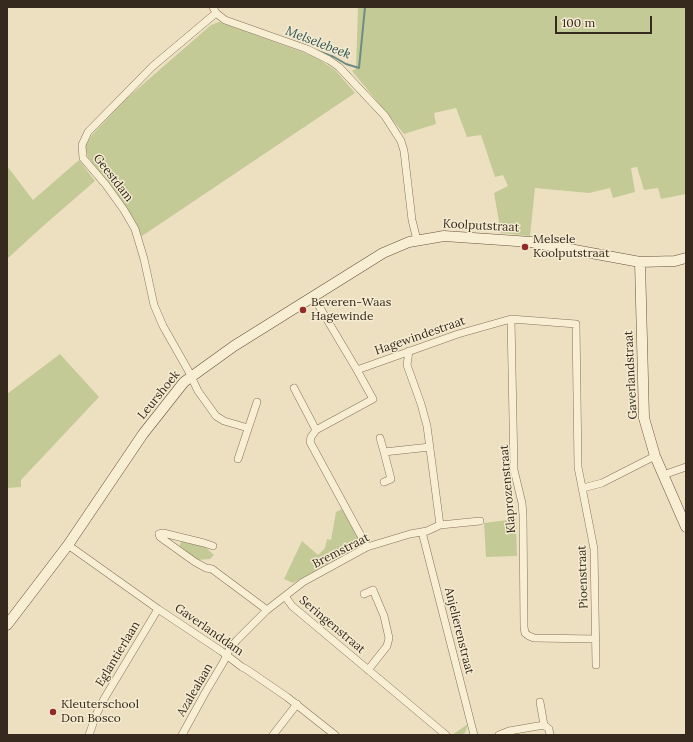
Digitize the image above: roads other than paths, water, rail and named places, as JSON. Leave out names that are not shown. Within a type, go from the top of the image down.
[{"type":"street","points":[[214,10],[225,20],[318,53],[339,68],[385,116],[401,141],[404,151],[412,220],[417,240]]},
{"type":"street","name":"Geestdam","points":[[214,10],[153,66],[88,132],[82,145],[83,158],[106,185],[124,210],[135,229],[144,260],[154,305],[163,326],[198,391],[216,416],[224,421],[248,428]]},
{"type":"street","name":"Koolputstraat","points":[[417,240],[444,236],[511,240],[554,245],[640,262],[675,261],[686,258]]},
{"type":"street","name":"Leurshoek","points":[[7,625],[68,545],[144,434],[177,390],[190,376],[234,346],[383,253],[417,240]]},
{"type":"street","name":"Gaverlandstraat","points":[[640,262],[644,418],[655,456],[686,528]]},
{"type":"street","points":[[313,296],[358,370],[373,399],[316,430],[311,437],[310,442],[367,547]]},
{"type":"street","name":"Hagewindestraat","points":[[358,370],[458,334],[511,319],[576,324]]},
{"type":"street","name":"Klaprozenstraat","points":[[511,319],[514,470],[522,503],[523,515],[525,633],[534,638],[596,638]]},
{"type":"street","name":"Pioenstraat","points":[[576,324],[578,467],[594,549],[596,665]]},
{"type":"street","points":[[409,351],[407,365],[427,426],[440,526]]},
{"type":"street","points":[[294,388],[316,430]]},
{"type":"street","points":[[238,459],[256,402]]},
{"type":"street","points":[[380,438],[391,479],[384,482]]},
{"type":"street","points":[[384,452],[430,447]]},
{"type":"street","points":[[583,488],[602,482],[655,456]]},
{"type":"street","points":[[663,475],[686,467]]},
{"type":"street","name":"Bremstraat","points":[[227,656],[230,648],[267,610],[303,582],[367,547],[440,526],[480,521]]},
{"type":"street","name":"Anjelierenstraat","points":[[422,532],[471,734]]},
{"type":"street","points":[[213,546],[163,533],[159,534],[160,537],[195,562],[212,570],[267,610]]},
{"type":"street","name":"Gaverlanddam","points":[[68,545],[158,609],[297,704],[335,735]]},
{"type":"street","name":"Seringenstraat","points":[[364,594],[372,588],[384,616],[389,638],[387,646],[368,670]]},
{"type":"street","name":"Seringenstraat","points":[[285,596],[292,606],[446,735]]},
{"type":"street","name":"Eglantierlaan","points":[[89,735],[96,715],[104,699],[158,609]]},
{"type":"street","name":"Azalealaan","points":[[182,735],[227,656]]},
{"type":"street","points":[[540,702],[544,725],[549,729],[550,735]]},
{"type":"street","points":[[273,735],[297,704]]},
{"type":"street","points":[[499,735],[509,731],[544,725]]},
{"type":"waterway","name":"Melselebeek","points":[[315,50],[334,57],[346,64],[359,68],[365,7]]},
{"type":"place","name":"Melsele Koolputstraat","points":[[525,247]]},
{"type":"place","name":"Beveren-Waas Hagewinde","points":[[303,310]]},
{"type":"place","name":"Kleuterschool Don Bosco","points":[[53,712]]}]
